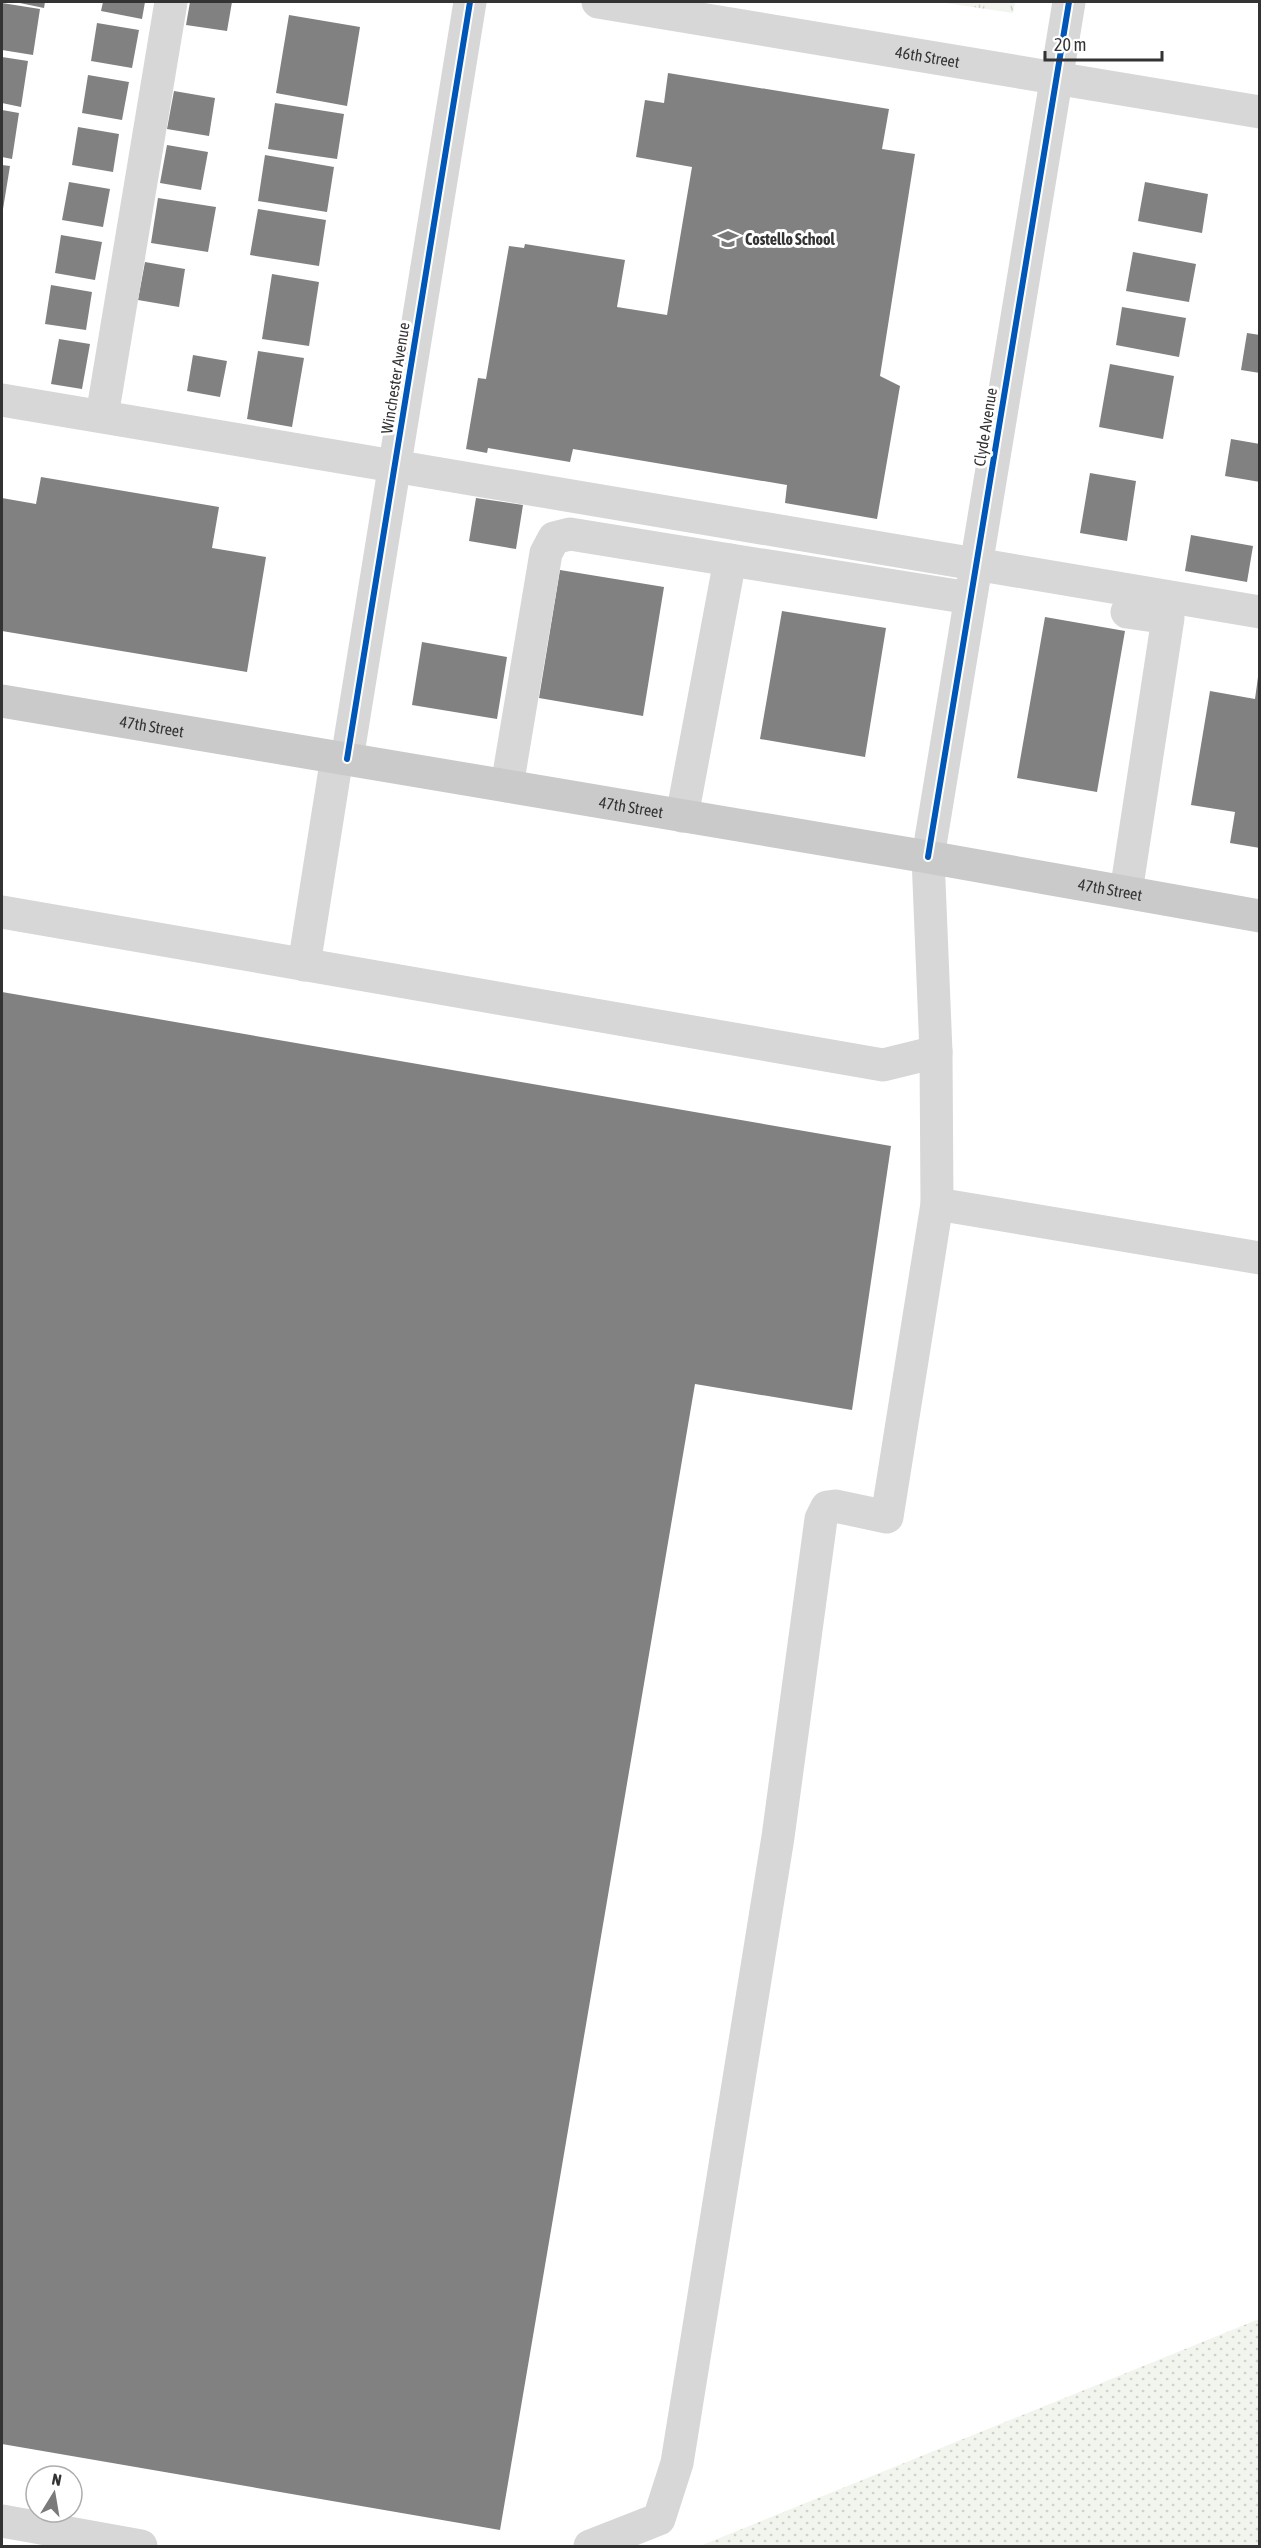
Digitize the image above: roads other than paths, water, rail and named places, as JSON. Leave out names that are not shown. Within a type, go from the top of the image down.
[{"type":"main road","name":"47th Street","points":[[2,701],[928,857],[1260,916]]},
{"type":"street","points":[[102,416],[171,2]]},
{"type":"street","name":"Winchester Avenue","points":[[304,965],[394,466],[470,2]]},
{"type":"street","name":"46th Street","points":[[598,2],[1057,76],[1260,112]]},
{"type":"street","name":"Clyde Avenue","points":[[590,2547],[659,2519],[677,2463],[776,1848],[821,1519],[827,1507],[835,1506],[887,1517],[937,1204],[936,1052],[928,857],[1068,2]]},
{"type":"street","points":[[2,400],[394,466],[973,583],[1168,618],[1126,892]]},
{"type":"street","points":[[507,786],[546,553],[554,538],[570,534],[730,560],[1260,612]]},
{"type":"street","points":[[682,816],[730,560]]},
{"type":"street","points":[[2,912],[883,1065],[936,1052]]},
{"type":"street","points":[[937,1204],[1260,1258]]},
{"type":"street","points":[[2,2521],[141,2547]]},
{"type":"place","name":"Costello School","points":[[728,239]]}]
